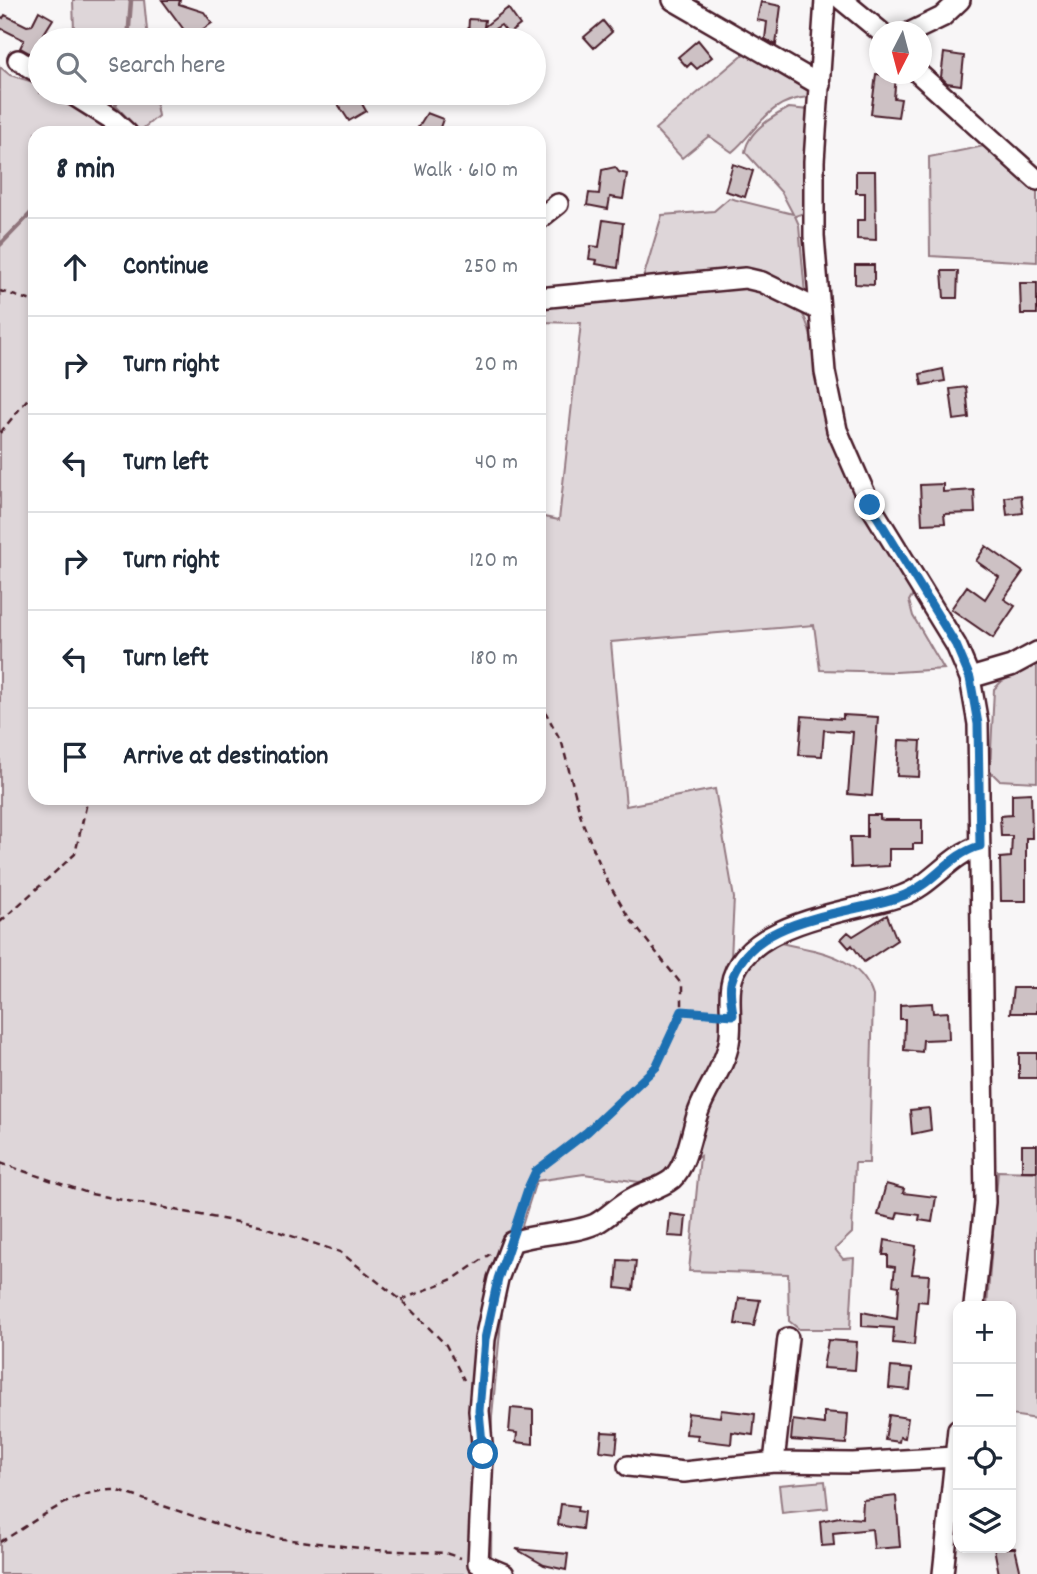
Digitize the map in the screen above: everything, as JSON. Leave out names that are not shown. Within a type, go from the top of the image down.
[{"type":"street","points":[[673,0],[820,85]]},
{"type":"street","points":[[825,0],[814,161],[819,310],[825,372],[837,430],[870,505],[956,645],[970,678],[978,724],[985,1202],[975,1301]]},
{"type":"street","points":[[842,0],[872,21]]},
{"type":"street","points":[[932,22],[942,17],[960,0]]},
{"type":"street","points":[[18,60],[28,66]]},
{"type":"street","points":[[930,84],[1037,180]]},
{"type":"street","points":[[88,105],[115,123]]},
{"type":"street","points":[[546,213],[558,204]]},
{"type":"street","points":[[546,297],[745,278],[762,282],[819,310]]},
{"type":"street","points":[[970,678],[1011,666],[1037,652]]},
{"type":"street","points":[[504,1574],[478,1563],[483,1454],[479,1411],[485,1339],[498,1279],[512,1242],[593,1225],[618,1206],[673,1178],[684,1157],[705,1096],[729,1046],[733,1015],[731,984],[741,963],[760,943],[781,930],[824,914],[903,896],[919,888],[965,850],[980,846]]},
{"type":"street","points":[[774,1462],[788,1338]]},
{"type":"street","points":[[628,1466],[684,1472],[774,1462],[853,1463],[953,1457]]},
{"type":"street","points":[[943,1574],[953,1468]]},
{"type":"path","points":[[0,291],[28,300]]},
{"type":"path","points":[[0,433],[28,399]]},
{"type":"path","points":[[401,1300],[456,1278],[482,1258],[512,1242],[536,1171],[587,1132],[656,1067],[682,1011],[682,985],[629,918],[606,878],[582,821],[562,743],[546,713]]},
{"type":"path","points":[[0,922],[75,854],[86,805]]},
{"type":"path","points":[[682,1011],[733,1015]]},
{"type":"path","points":[[0,1163],[91,1194],[264,1227],[340,1252],[401,1300],[446,1346],[466,1383]]},
{"type":"path","points":[[0,1542],[72,1500],[103,1489],[116,1490],[250,1535],[376,1550],[445,1553],[478,1563]]},
{"type":"shaded area","points":[[73,0],[144,0],[147,28],[74,28]]},
{"type":"shaded area","points":[[746,52],[808,91],[809,97],[795,99],[773,110],[732,152],[709,136],[682,158],[655,129]]},
{"type":"shaded area","points":[[0,67],[10,75],[28,80],[28,105],[79,105],[112,126],[28,126],[28,805],[546,805],[546,517],[559,520],[581,323],[546,322],[546,302],[741,285],[772,293],[794,304],[805,318],[809,330],[820,400],[840,461],[873,529],[913,594],[909,601],[913,616],[944,669],[896,672],[820,670],[814,625],[611,642],[626,806],[715,789],[734,898],[731,958],[740,985],[755,955],[775,942],[833,956],[846,963],[858,971],[867,982],[873,996],[869,1163],[855,1163],[852,1233],[835,1249],[843,1259],[854,1258],[850,1329],[799,1329],[789,1321],[788,1274],[689,1271],[700,1156],[673,1173],[639,1182],[584,1174],[536,1181],[505,1280],[492,1416],[491,1574],[0,1574]]},
{"type":"shaded area","points":[[115,105],[156,105],[158,116],[146,126],[135,126]]},
{"type":"shaded area","points":[[789,108],[809,110],[804,213],[795,216],[799,225],[805,294],[749,272],[642,282],[662,215],[714,211],[729,198],[793,214],[782,193],[745,152],[755,131]]},
{"type":"shaded area","points":[[989,145],[1037,188],[1037,262],[930,256],[929,157]]},
{"type":"shaded area","points":[[1037,663],[1037,782],[999,780],[990,771],[994,689],[1002,681]]},
{"type":"shaded area","points":[[998,1171],[1037,1172],[1037,1419],[1016,1416],[1016,1301],[987,1301]]},
{"type":"shaded area","points":[[825,1481],[828,1508],[782,1513],[779,1485]]},
{"type":"building","points":[[162,0],[180,0],[179,4],[204,12],[212,23],[205,28],[183,28]]},
{"type":"building","points":[[761,2],[781,6],[776,45],[765,39],[767,22],[757,20]]},
{"type":"building","points":[[508,8],[520,25],[516,28],[503,28],[501,25],[496,28],[468,28],[469,19],[485,20],[484,27]]},
{"type":"building","points":[[39,11],[53,19],[47,28],[28,28],[28,52],[20,48],[24,40],[0,28],[0,16],[3,18],[5,15],[27,26],[32,25]]},
{"type":"building","points":[[603,21],[612,32],[594,48],[584,37]]},
{"type":"building","points":[[698,40],[712,57],[697,69],[691,63],[687,67],[678,57]]},
{"type":"building","points":[[944,53],[964,56],[961,85],[947,83],[941,77]]},
{"type":"building","points":[[875,84],[895,84],[894,98],[901,99],[898,117],[871,114]]},
{"type":"building","points":[[339,105],[363,105],[366,111],[349,121]]},
{"type":"building","points":[[427,113],[443,119],[440,126],[419,126]]},
{"type":"building","points":[[733,164],[753,171],[745,197],[725,191]]},
{"type":"building","points":[[615,167],[619,172],[627,174],[623,199],[610,197],[608,209],[587,205],[589,193],[599,194],[602,170]]},
{"type":"building","points":[[856,171],[875,171],[876,240],[857,239],[857,220],[865,220],[865,193],[856,193]]},
{"type":"building","points":[[603,220],[623,223],[618,268],[596,264],[597,260],[589,259],[591,246],[599,247]]},
{"type":"building","points":[[855,265],[874,265],[874,285],[855,284]]},
{"type":"building","points":[[942,271],[958,271],[957,298],[944,298]]},
{"type":"building","points":[[1020,283],[1037,283],[1037,314],[1021,314]]},
{"type":"building","points":[[943,369],[945,381],[922,385],[920,374]]},
{"type":"building","points":[[966,387],[969,418],[954,420],[950,389]]},
{"type":"building","points":[[943,484],[943,492],[974,490],[975,513],[944,514],[945,523],[922,524],[920,485]]},
{"type":"building","points":[[1021,495],[1023,513],[1007,515],[1005,497]]},
{"type":"building","points":[[986,546],[1023,572],[1004,599],[1015,606],[993,638],[951,609],[967,586],[985,599],[999,577],[976,561]]},
{"type":"building","points":[[843,715],[878,717],[872,796],[848,794],[853,732],[824,730],[822,756],[799,755],[802,716],[843,719]]},
{"type":"building","points":[[899,740],[921,741],[919,777],[897,776]]},
{"type":"building","points":[[1031,793],[1032,838],[1026,838],[1026,901],[1001,901],[1000,858],[1011,857],[1012,836],[1001,836],[1000,816],[1012,815],[1012,794]]},
{"type":"building","points":[[867,815],[880,815],[880,819],[884,820],[922,820],[922,844],[913,844],[913,849],[889,849],[889,866],[851,868],[850,837],[867,837]]},
{"type":"building","points":[[887,915],[897,940],[864,962],[852,945],[849,948],[841,939],[848,932],[853,936]]},
{"type":"building","points":[[1013,988],[1037,988],[1037,1013],[1010,1013]]},
{"type":"building","points":[[932,1003],[933,1013],[948,1012],[949,1039],[923,1040],[922,1052],[904,1050],[905,1019],[900,1019],[900,1005]]},
{"type":"building","points":[[1019,1053],[1037,1053],[1037,1078],[1019,1078]]},
{"type":"building","points":[[929,1108],[931,1130],[912,1134],[910,1110]]},
{"type":"building","points":[[1022,1145],[1037,1145],[1037,1171],[1022,1171]]},
{"type":"building","points":[[886,1184],[904,1189],[903,1193],[936,1197],[932,1222],[919,1220],[920,1215],[898,1212],[896,1219],[878,1215]]},
{"type":"building","points":[[670,1214],[686,1216],[684,1237],[668,1236]]},
{"type":"building","points":[[885,1240],[916,1246],[912,1274],[929,1275],[927,1302],[918,1301],[914,1345],[893,1343],[894,1328],[862,1326],[862,1312],[897,1319],[899,1286],[893,1285],[895,1267],[888,1266],[888,1255],[883,1255]]},
{"type":"building","points":[[618,1260],[636,1261],[633,1290],[616,1288]]},
{"type":"building","points":[[739,1298],[760,1300],[754,1326],[735,1324]]},
{"type":"building","points":[[828,1340],[857,1342],[855,1370],[823,1368]]},
{"type":"building","points":[[891,1367],[912,1369],[910,1390],[889,1388]]},
{"type":"building","points":[[511,1408],[533,1410],[533,1444],[516,1442],[517,1433],[509,1432]]},
{"type":"building","points":[[721,1410],[755,1414],[753,1435],[732,1432],[731,1444],[697,1440],[698,1435],[686,1434],[688,1413],[720,1417]]},
{"type":"building","points":[[824,1412],[848,1414],[846,1444],[791,1440],[793,1420],[824,1424]]},
{"type":"building","points":[[889,1415],[908,1418],[905,1438],[900,1437],[899,1442],[885,1440]]},
{"type":"building","points":[[602,1432],[618,1433],[616,1453],[600,1451]]},
{"type":"building","points":[[896,1496],[900,1547],[874,1549],[872,1529],[833,1533],[834,1545],[822,1546],[820,1521],[839,1517],[862,1519],[863,1500]]},
{"type":"building","points":[[561,1504],[578,1506],[577,1511],[584,1512],[582,1529],[558,1525]]},
{"type":"building","points":[[516,1549],[568,1554],[566,1570],[544,1565]]},
{"type":"building","points":[[1016,1552],[1021,1574],[999,1574],[995,1553]]},
{"type":"waterway","points":[[129,28],[131,0]]},
{"type":"waterway","points":[[111,114],[115,105]]},
{"type":"waterway","points":[[105,126],[107,122]]},
{"type":"waterway","points":[[0,245],[28,216]]},
{"type":"route","points":[[483,1454],[479,1411],[485,1339],[498,1279],[536,1171],[567,1149],[622,1102],[656,1067],[682,1011],[733,1015],[731,984],[741,963],[760,943],[781,930],[834,911],[903,896],[937,875],[965,850],[980,846],[978,724],[970,678],[956,645],[870,505]]}]
